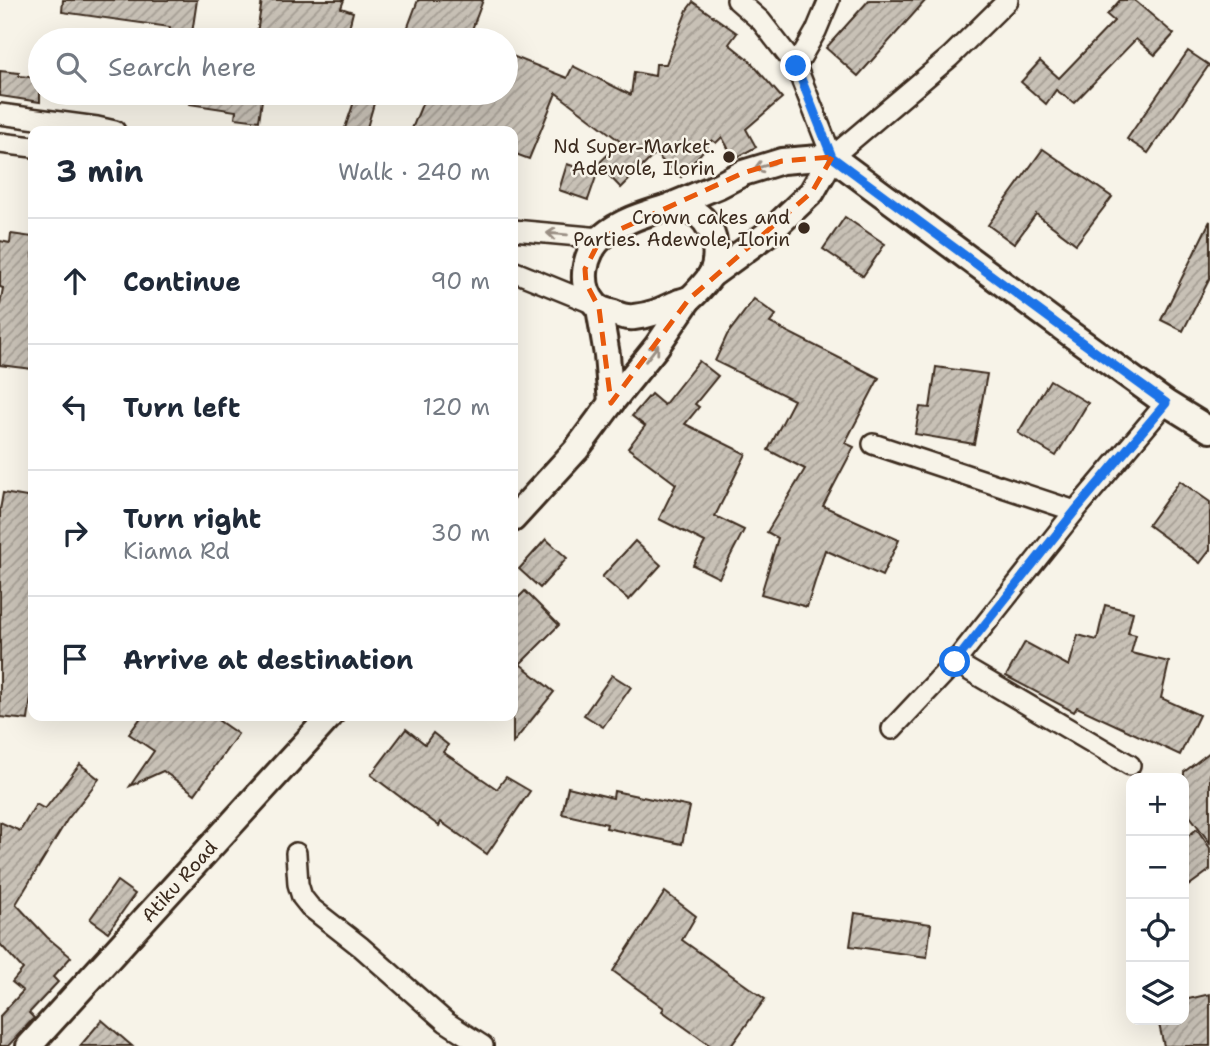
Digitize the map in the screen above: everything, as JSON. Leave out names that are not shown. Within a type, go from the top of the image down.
[{"type":"street","points":[[737,0],[761,21],[796,66],[832,157],[1166,403],[1210,430]]},
{"type":"street","points":[[796,66],[816,31],[829,0]]},
{"type":"street","points":[[518,514],[576,450],[657,346],[689,299],[710,276],[770,232],[812,192],[832,157],[950,57],[1008,0]]},
{"type":"street","points":[[0,114],[90,126]]},
{"type":"street","points":[[0,143],[28,146]]},
{"type":"street","points":[[611,403],[607,355],[597,306],[586,283],[585,268],[601,238],[646,213],[664,208],[743,173],[782,161],[832,157]]},
{"type":"street","points":[[664,208],[692,211],[704,219],[715,244],[710,276]]},
{"type":"street","points":[[518,230],[601,238]]},
{"type":"street","points":[[518,273],[629,318],[660,312],[689,299]]},
{"type":"street","points":[[892,729],[955,662],[1075,511],[1166,403]]},
{"type":"street","points":[[873,444],[1075,511]]},
{"type":"street","points":[[955,662],[1130,765]]},
{"type":"street","name":"Atiku Road","points":[[29,1046],[325,721]]},
{"type":"street","points":[[296,852],[298,884],[302,897],[310,907],[361,947],[446,1022],[483,1046]]},
{"type":"highlighted area","points":[[832,157],[812,192],[689,299],[611,403],[599,308],[586,283],[585,269],[601,238],[743,173],[782,161]]},
{"type":"building","points":[[63,0],[197,0],[193,28],[170,28],[62,12]]},
{"type":"building","points":[[262,0],[344,0],[341,8],[353,12],[349,28],[258,28]]},
{"type":"building","points":[[418,0],[483,0],[472,28],[408,28]]},
{"type":"building","points":[[869,0],[926,0],[858,76],[826,48]]},
{"type":"building","points":[[1120,0],[1134,0],[1174,34],[1155,55],[1136,39],[1074,103],[1056,90],[1046,104],[1021,82],[1040,61],[1059,78],[1114,21],[1107,15]]},
{"type":"building","points":[[693,2],[737,33],[729,44],[749,60],[782,98],[746,129],[756,147],[734,159],[722,137],[716,143],[712,140],[681,177],[655,154],[621,188],[598,164],[621,142],[556,93],[529,159],[518,155],[518,126],[413,126],[422,105],[518,105],[518,58],[567,78],[573,66],[631,95],[634,72],[655,76],[656,64],[666,64],[687,10]]},
{"type":"building","points":[[1188,51],[1209,65],[1148,153],[1127,139]]},
{"type":"building","points":[[0,71],[28,77],[28,100],[0,96]]},
{"type":"building","points":[[196,105],[261,105],[259,121],[235,118],[236,111]]},
{"type":"building","points":[[353,105],[374,105],[367,126],[346,126]]},
{"type":"building","points":[[1043,149],[1112,197],[1076,244],[1036,214],[1014,244],[988,225]]},
{"type":"building","points":[[567,164],[597,174],[588,200],[559,190]]},
{"type":"building","points":[[845,217],[885,244],[863,276],[823,249]]},
{"type":"building","points":[[1210,221],[1210,278],[1183,331],[1161,320]]},
{"type":"building","points":[[11,234],[28,236],[28,368],[0,365],[0,305],[3,288],[0,287],[0,241],[10,243]]},
{"type":"building","points":[[754,299],[776,315],[770,323],[879,378],[845,443],[854,447],[823,506],[899,540],[882,576],[825,550],[807,607],[761,594],[778,538],[767,532],[805,469],[768,450],[794,400],[715,361],[727,335]]},
{"type":"building","points":[[699,361],[718,376],[695,404],[699,407],[685,424],[746,454],[715,516],[744,530],[719,578],[693,565],[705,542],[659,519],[676,484],[628,448],[645,426],[632,416],[651,394],[664,405]]},
{"type":"building","points":[[936,367],[987,374],[974,444],[915,434],[920,407],[930,408]]},
{"type":"building","points":[[1050,380],[1088,403],[1056,456],[1018,433]]},
{"type":"building","points":[[1180,481],[1210,502],[1210,550],[1200,563],[1148,525]]},
{"type":"building","points":[[3,493],[28,497],[28,720],[0,717],[0,510]]},
{"type":"building","points":[[546,539],[567,558],[540,588],[519,569]]},
{"type":"building","points":[[635,541],[661,565],[629,600],[602,577]]},
{"type":"building","points":[[525,591],[559,625],[520,664],[554,692],[513,743],[513,721],[518,721],[518,598]]},
{"type":"building","points":[[1105,605],[1133,612],[1128,633],[1136,635],[1131,653],[1169,662],[1161,698],[1199,715],[1180,755],[1077,707],[1074,712],[1006,676],[1025,642],[1069,666],[1078,635],[1097,640]]},
{"type":"building","points":[[612,675],[631,687],[603,727],[584,715]]},
{"type":"building","points":[[138,721],[219,721],[238,734],[195,794],[163,771],[130,786],[154,751],[129,734]]},
{"type":"building","points":[[406,729],[425,744],[433,733],[448,745],[443,752],[497,789],[506,777],[530,791],[487,854],[441,822],[439,826],[371,775]]},
{"type":"building","points":[[1210,752],[1210,843],[1189,815],[1189,773],[1184,772]]},
{"type":"building","points":[[80,764],[99,779],[67,820],[16,904],[47,937],[71,957],[53,977],[58,982],[29,1013],[34,1018],[8,1046],[0,1046],[0,1016],[23,991],[12,982],[23,969],[0,944],[0,822],[20,831],[36,804],[45,809]]},
{"type":"building","points":[[568,787],[613,798],[614,791],[690,807],[682,844],[606,828],[607,824],[562,814]]},
{"type":"building","points":[[1197,829],[1210,848],[1210,870],[1189,885],[1189,836]]},
{"type":"building","points":[[117,881],[135,894],[108,932],[90,919]]},
{"type":"building","points":[[665,892],[696,916],[682,940],[765,999],[731,1046],[711,1046],[613,971]]},
{"type":"building","points":[[855,913],[931,924],[927,957],[850,946]]},
{"type":"building","points":[[1210,994],[1210,1046],[1164,1046],[1159,1025],[1189,1025],[1189,999]]},
{"type":"building","points":[[102,1020],[132,1046],[80,1046]]},
{"type":"place","name":"Nd Super-Market. Adewole, Ilorin","points":[[729,157]]},
{"type":"place","name":"Crown cakes and Parties. Adewole, Ilorin","points":[[804,228]]},
{"type":"route","points":[[796,66],[832,157],[1166,403],[1075,511],[955,662]]}]
